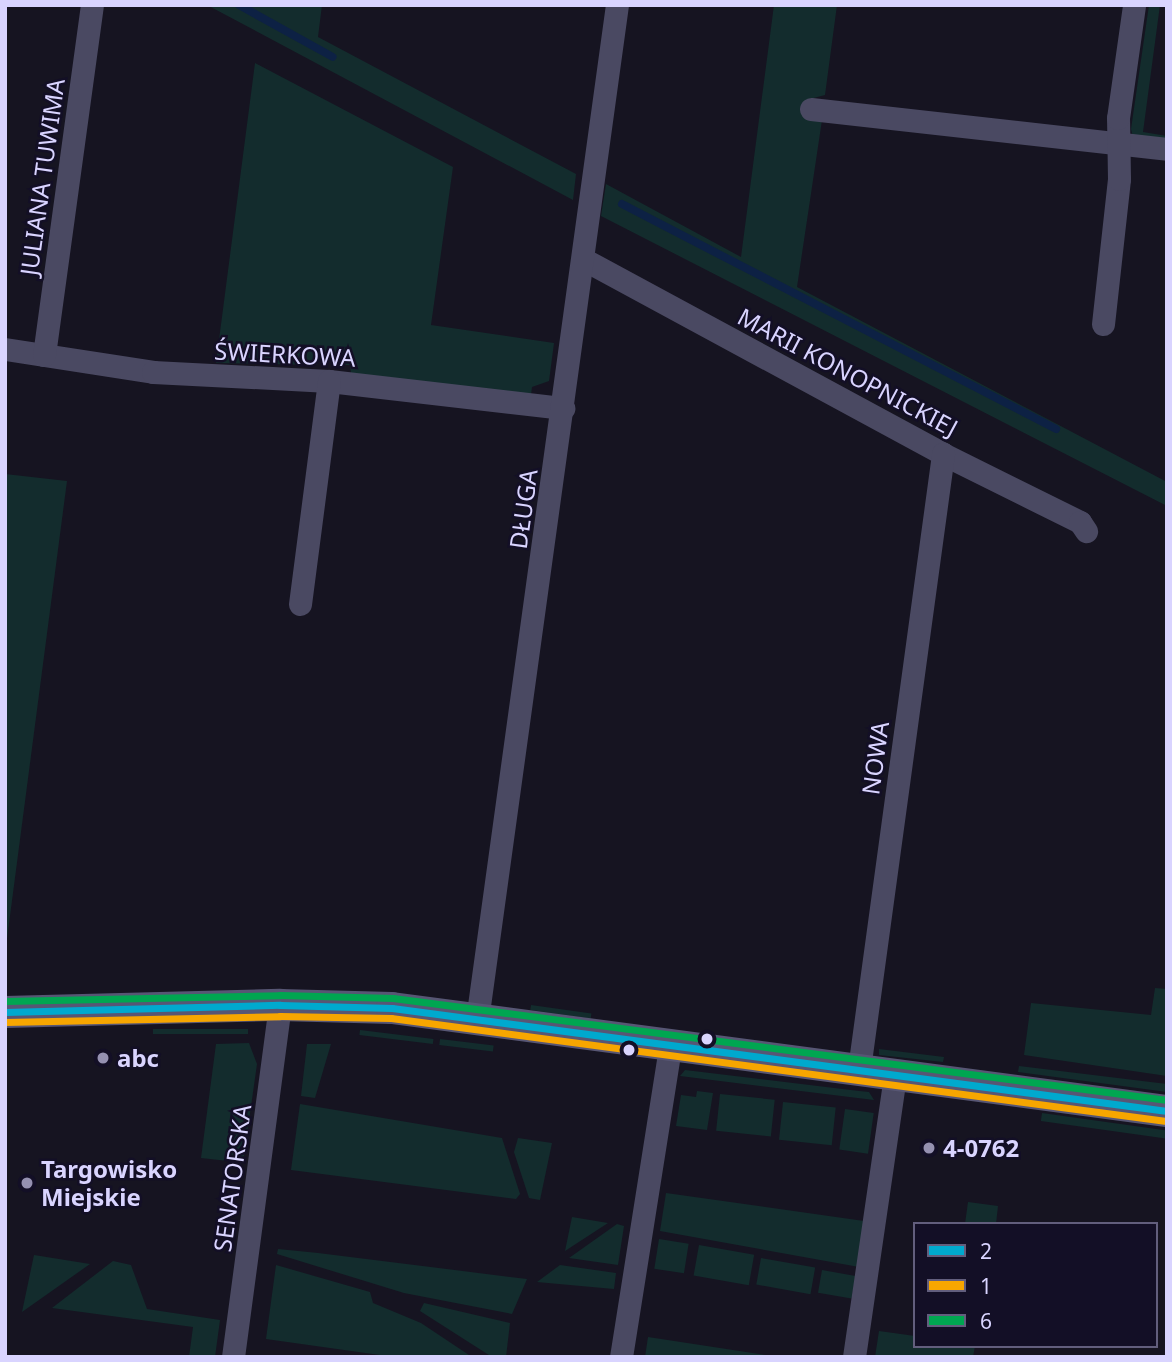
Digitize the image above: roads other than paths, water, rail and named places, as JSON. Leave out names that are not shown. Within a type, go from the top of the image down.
[{"type":"main road","points":[[5,1012],[280,1006],[392,1008],[1167,1111]]},
{"type":"street","name":"JULIANA TUWIMA","points":[[44,355],[92,5]]},
{"type":"street","name":"DŁUGA","points":[[477,1020],[617,5]]},
{"type":"street","points":[[1103,324],[1119,178],[1117,144],[1134,5]]},
{"type":"street","points":[[811,109],[1167,149]]},
{"type":"street","name":"MARII KONOPNICKIEJ","points":[[583,259],[943,454],[1080,522],[1086,531]]},
{"type":"street","name":"ŚWIERKOWA","points":[[5,349],[218,378],[329,381],[563,408]]},
{"type":"street","points":[[300,604],[329,381]]},
{"type":"street","name":"NOWA","points":[[859,1069],[943,454]]},
{"type":"street","name":"SENATORSKA","points":[[233,1357],[280,1006]]},
{"type":"street","points":[[621,1357],[671,1043]]},
{"type":"street","points":[[855,1357],[895,1075]]},
{"type":"waterway","points":[[239,5],[333,57]]},
{"type":"waterway","points":[[622,204],[1056,429]]},
{"type":"place","name":"abc","points":[[103,1058]]},
{"type":"place","name":"4-0762","points":[[929,1148]]},
{"type":"place","name":"Targowisko Miejskie","points":[[27,1183]]}]
